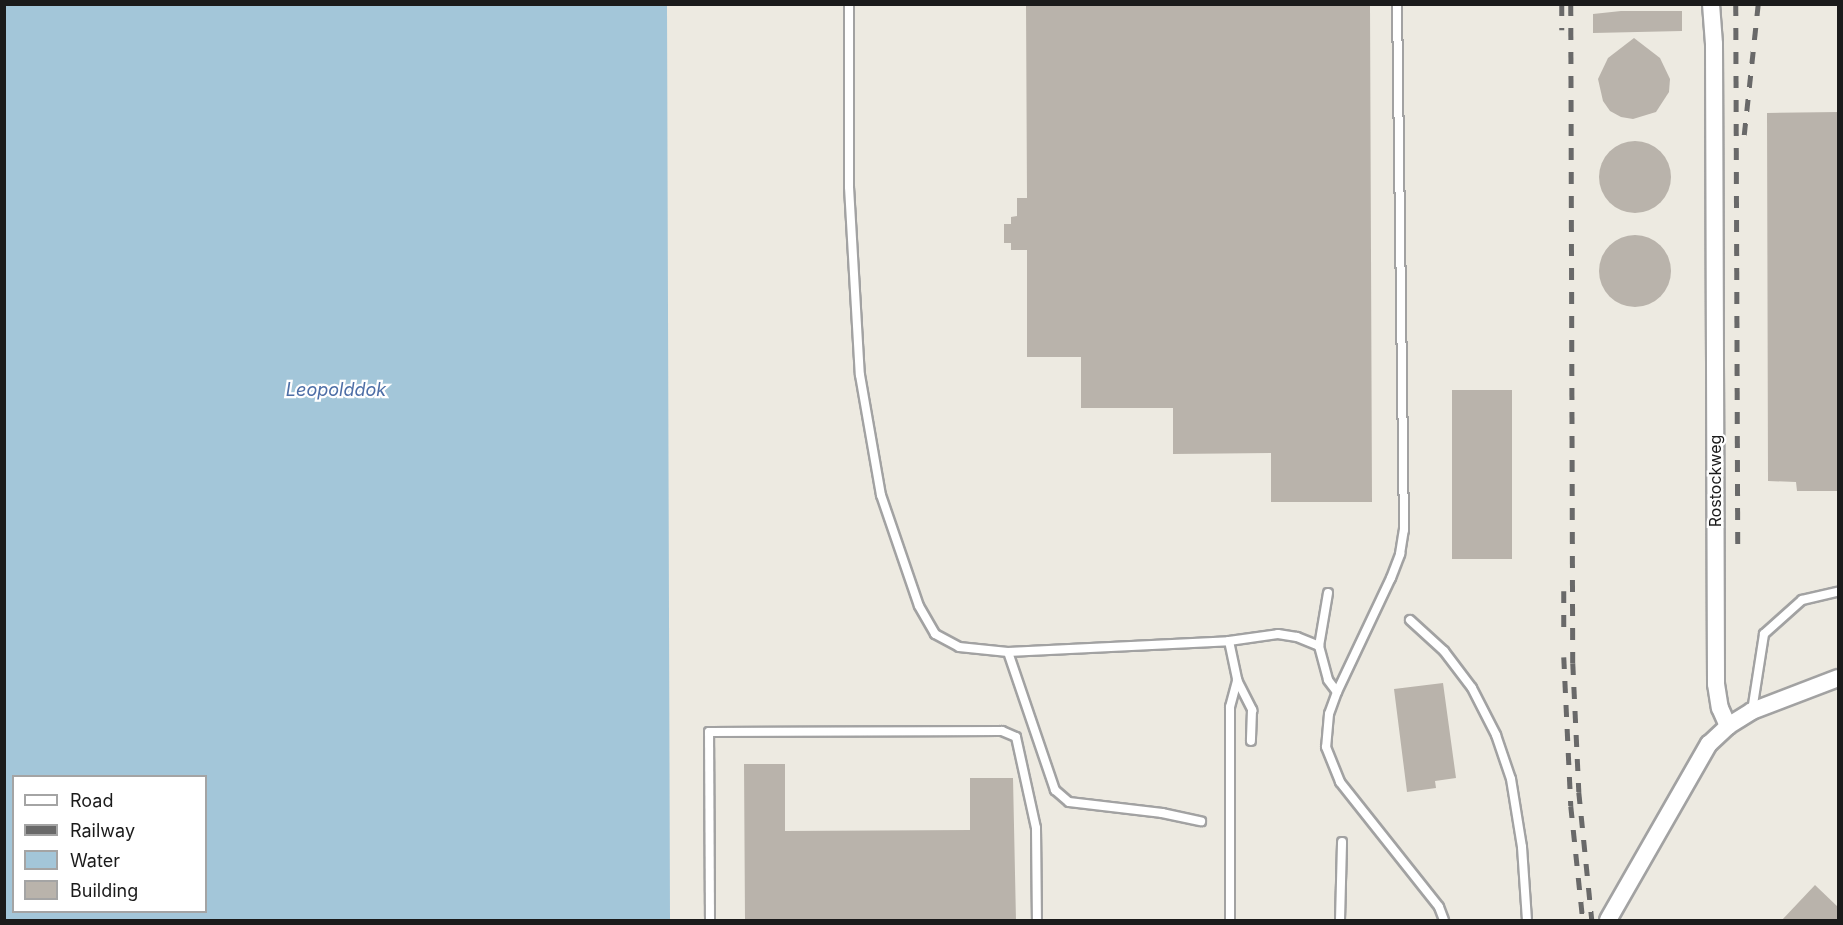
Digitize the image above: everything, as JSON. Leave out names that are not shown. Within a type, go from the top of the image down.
[{"type":"street","name":"Rostockweg","points":[[1711,4],[1714,56],[1716,684],[1720,708],[1728,726]]},
{"type":"street","points":[[1608,921],[1709,744],[1728,726],[1752,711],[1839,678]]},
{"type":"lane","points":[[849,4],[849,187],[860,375],[881,495],[919,606],[935,634],[959,647],[1008,652],[1229,641],[1278,634],[1297,637],[1319,646]]},
{"type":"lane","points":[[1397,4],[1404,530],[1400,554],[1391,578],[1337,692],[1329,714],[1326,747],[1340,782],[1439,907],[1444,921]]},
{"type":"lane","points":[[1752,711],[1764,634],[1802,600],[1839,592]]},
{"type":"lane","points":[[1329,593],[1319,646],[1328,680],[1337,692]]},
{"type":"lane","points":[[1410,620],[1444,651],[1472,687],[1496,735],[1511,779],[1522,847],[1527,921]]},
{"type":"lane","points":[[1229,641],[1237,680],[1252,710],[1251,741]]},
{"type":"lane","points":[[1008,652],[1055,790],[1069,802],[1162,813],[1201,821]]},
{"type":"lane","points":[[1230,921],[1230,707],[1237,680]]},
{"type":"lane","points":[[710,921],[709,732],[1002,731],[1016,737],[1036,828],[1037,921]]},
{"type":"lane","points":[[1340,921],[1342,842]]},
{"type":"water","name":"Leopolddok","points":[[5,4],[667,5],[670,920],[5,920]]},
{"type":"building","points":[[1026,4],[1370,4],[1372,502],[1271,502],[1271,453],[1173,454],[1173,408],[1081,408],[1081,357],[1027,357],[1027,250],[1011,250],[1011,243],[1004,243],[1004,224],[1011,224],[1011,217],[1017,216],[1017,198],[1027,198]]},
{"type":"building","points":[[1621,11],[1682,11],[1682,31],[1593,33],[1593,14]]},
{"type":"building","points":[[1634,38],[1660,58],[1670,79],[1669,92],[1656,112],[1633,119],[1621,117],[1610,111],[1603,101],[1598,79],[1608,58]]},
{"type":"building","points":[[1839,112],[1839,491],[1797,491],[1796,482],[1768,481],[1767,113]]},
{"type":"building","points":[[1635,141],[1655,147],[1665,157],[1671,177],[1665,197],[1655,207],[1635,213],[1615,207],[1605,197],[1599,177],[1605,157],[1615,147]]},
{"type":"building","points":[[1635,235],[1655,241],[1665,251],[1671,271],[1665,291],[1655,301],[1635,307],[1615,301],[1605,291],[1599,271],[1605,251],[1615,241]]},
{"type":"building","points":[[1452,390],[1512,390],[1512,559],[1452,559]]},
{"type":"building","points":[[1443,683],[1456,778],[1435,781],[1436,788],[1407,792],[1394,689]]},
{"type":"building","points":[[744,764],[785,764],[785,831],[970,830],[970,778],[1013,778],[1016,921],[745,921]]},
{"type":"building","points":[[1815,885],[1839,908],[1839,921],[1781,921]]},
{"type":"railway","points":[[1562,4],[1562,30]]},
{"type":"railway","points":[[1571,4],[1573,663],[1579,792],[1592,920]]},
{"type":"railway","points":[[1736,4],[1738,555]]},
{"type":"railway","points":[[1744,135],[1758,4]]},
{"type":"railway","points":[[1564,591],[1564,633]]},
{"type":"railway","points":[[1564,657],[1571,806],[1583,920]]}]
